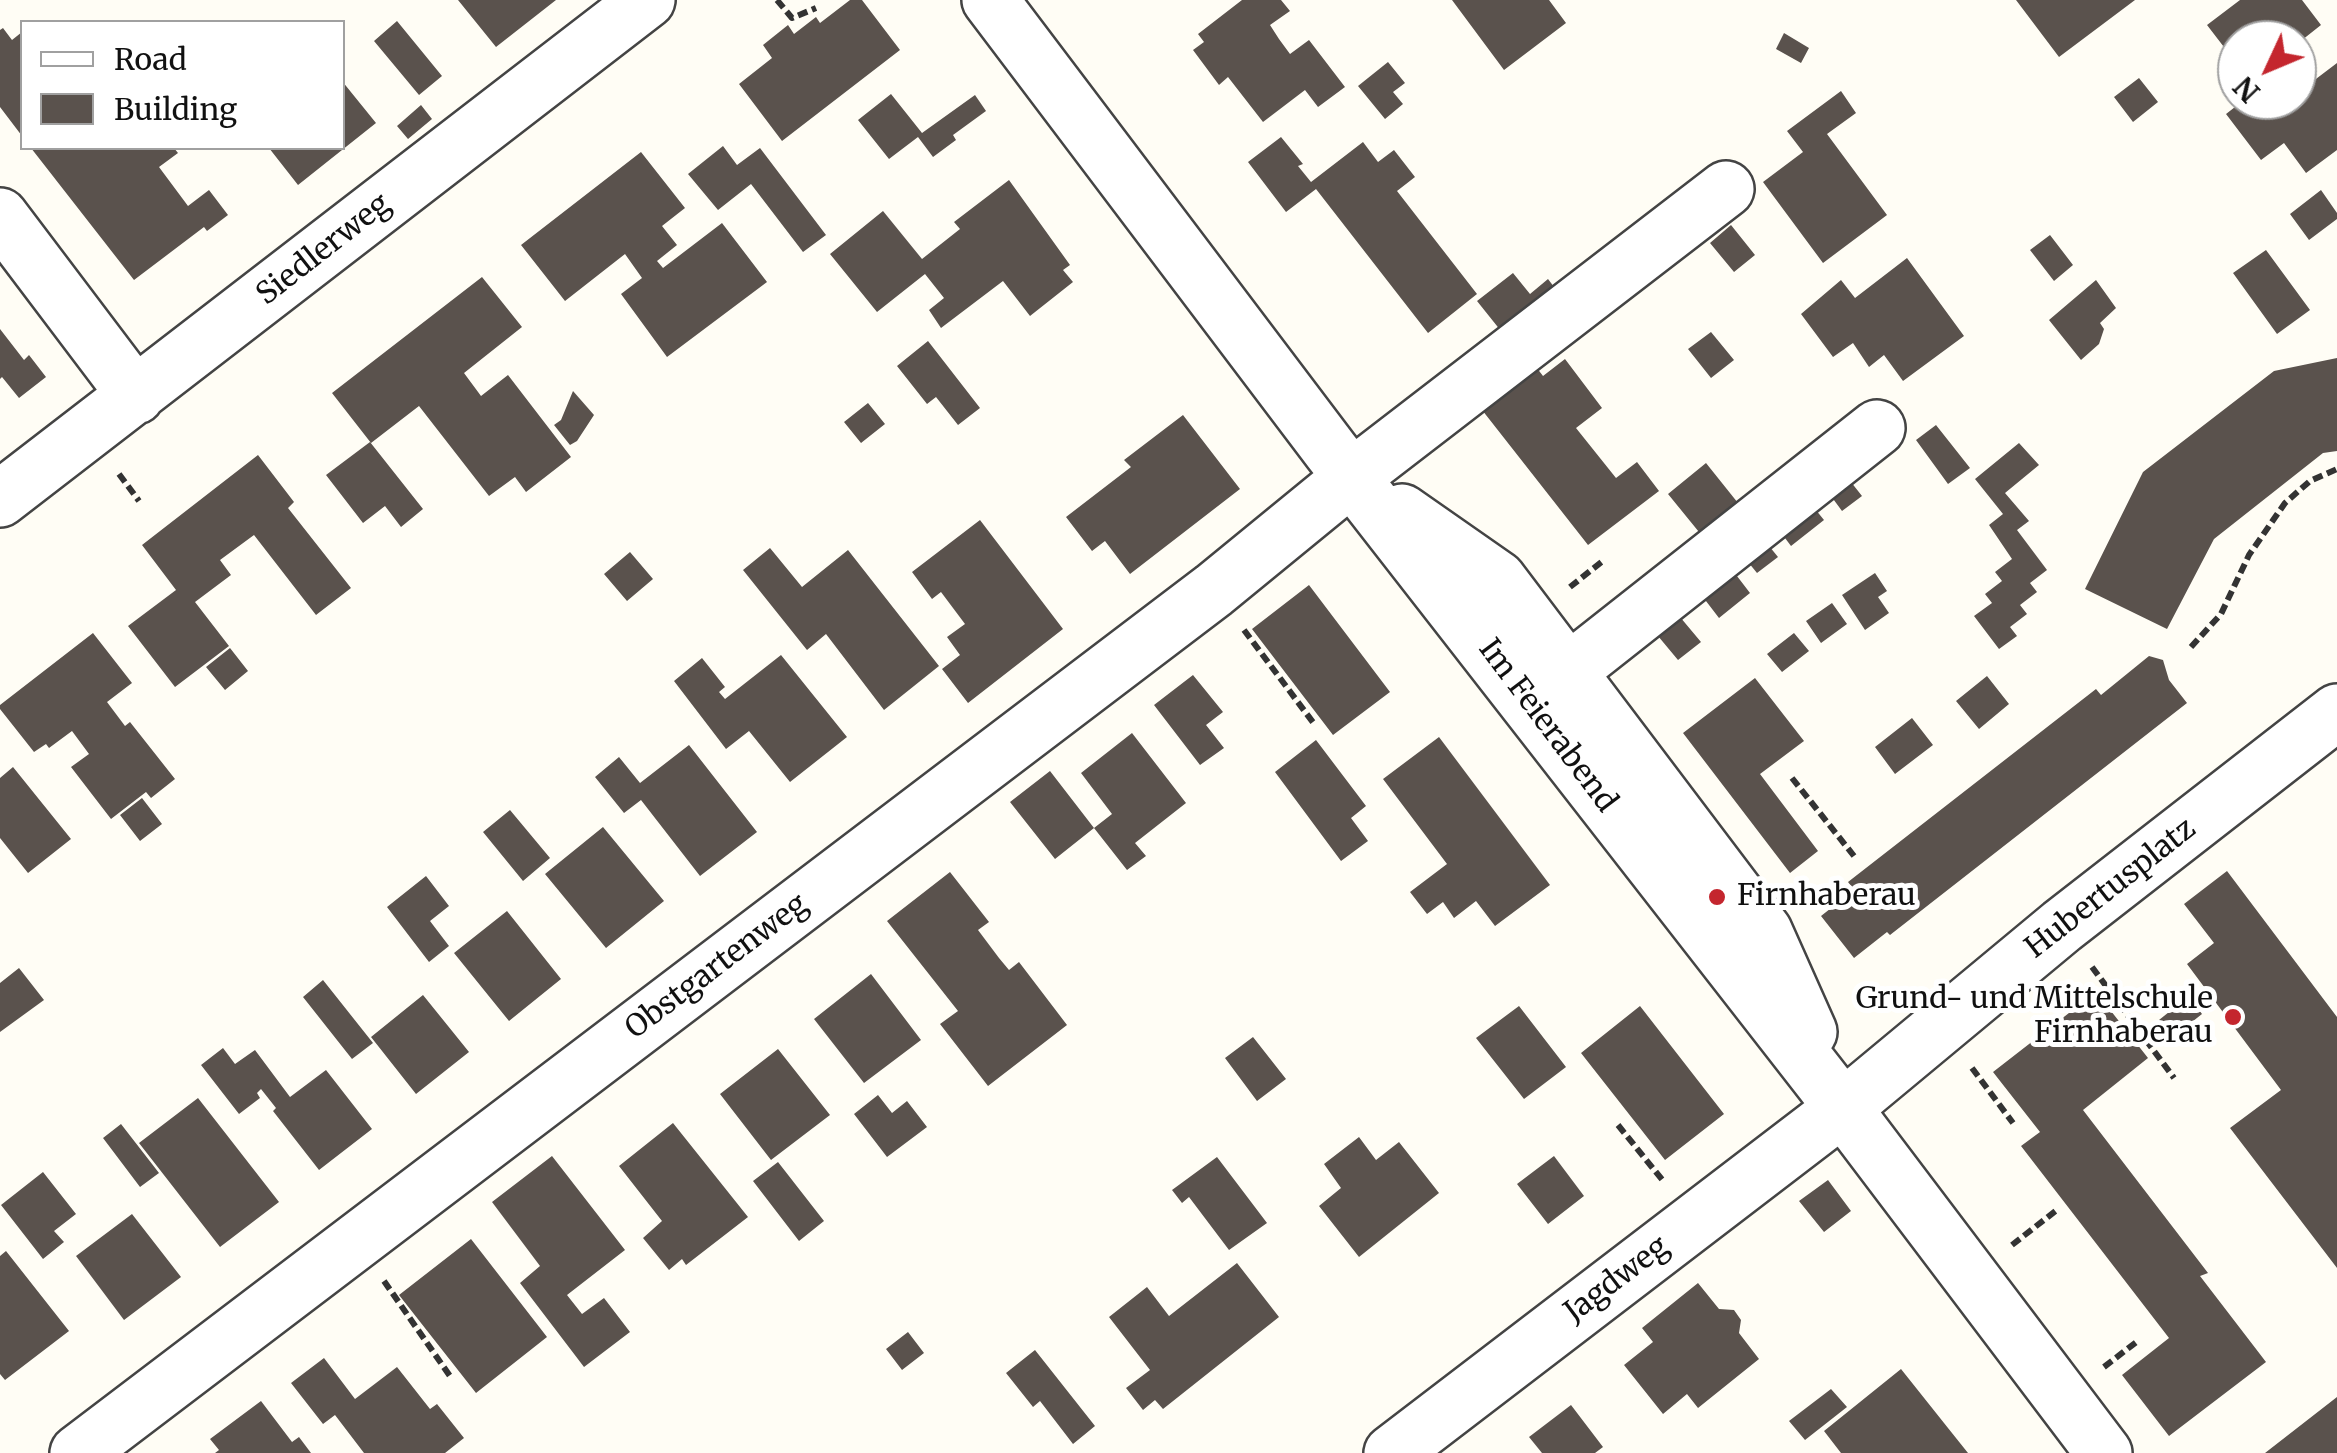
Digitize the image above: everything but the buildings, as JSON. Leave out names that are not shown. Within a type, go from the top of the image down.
[{"type":"street","name":"Siedlerweg","points":[[0,499],[648,0]]},
{"type":"street","name":"Im Feierabend","points":[[990,0],[2104,1453]]},
{"type":"street","name":"Obstgartenweg","points":[[78,1453],[1214,590],[1352,477],[1726,189]]},
{"type":"street","points":[[0,216],[136,396]]},
{"type":"street","points":[[1570,671],[1877,428]]},
{"type":"street","points":[[1352,477],[1498,579],[1570,671],[1764,931],[1842,1108]]},
{"type":"street","name":"Hubertusplatz","points":[[1842,1108],[2062,926],[2337,712]]},
{"type":"street","name":"Jagdweg","points":[[1392,1453],[1842,1108]]},
{"type":"path","points":[[777,0],[792,18],[816,8]]},
{"type":"path","points":[[2192,647],[2221,614],[2265,527],[2310,481],[2337,469]]},
{"type":"path","points":[[1214,590],[1315,725]]},
{"type":"path","points":[[1792,778],[1854,856]]},
{"type":"path","points":[[2062,926],[2174,1078]]},
{"type":"path","points":[[1942,1027],[2013,1123]]},
{"type":"path","points":[[1618,1125],[1695,1220]]},
{"type":"path","points":[[356,1241],[452,1379]]},
{"type":"place","name":"Firnhaberau","points":[[1717,897]]},
{"type":"place","name":"Grund- und Mittelschule Firnhaberau","points":[[2233,1017]]}]
